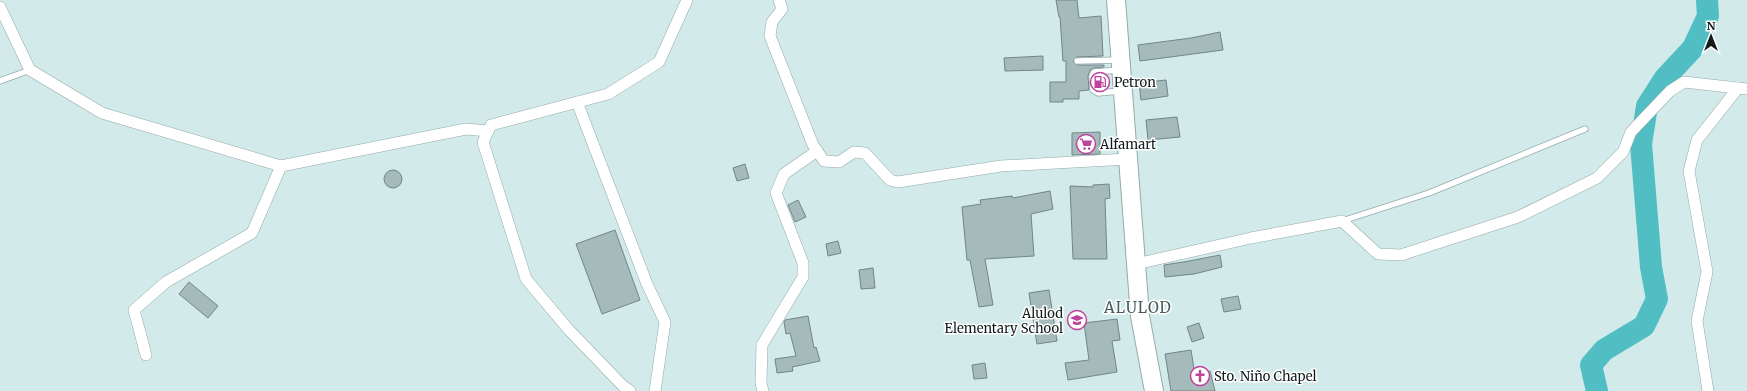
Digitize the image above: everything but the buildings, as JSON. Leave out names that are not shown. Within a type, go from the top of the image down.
[{"type":"main road","points":[[1116,0],[1140,316],[1154,391]]},
{"type":"street","points":[[630,391],[623,386],[569,330],[526,279],[483,142],[491,125],[608,94],[659,62],[687,0]]},
{"type":"street","points":[[779,0],[782,9],[772,22],[770,36],[813,145],[824,161],[839,162],[854,152],[865,153],[890,180],[898,182],[1001,166],[1128,159]]},
{"type":"street","points":[[0,7],[30,70],[102,113],[281,166],[466,130],[488,132]]},
{"type":"street","points":[[1136,264],[1251,238],[1342,221],[1378,254],[1401,255],[1518,217],[1597,178],[1623,152],[1631,132],[1670,91],[1684,82],[1743,88]]},
{"type":"street","points":[[1708,391],[1697,321],[1707,272],[1689,171],[1697,140],[1743,88]]},
{"type":"street","points":[[576,102],[647,284],[665,322],[655,391]]},
{"type":"street","points":[[763,391],[761,383],[762,345],[803,277],[804,263],[776,193],[784,174],[818,151]]},
{"type":"street","points":[[146,355],[134,310],[166,282],[252,233],[281,166]]},
{"type":"lane","points":[[1077,61],[1121,65]]},
{"type":"lane","points":[[1121,65],[1095,72],[1092,76],[1093,90],[1096,93],[1122,91]]},
{"type":"lane","points":[[0,81],[30,70]]},
{"type":"lane","points":[[1342,221],[1429,193],[1585,129]]},
{"type":"waterway","points":[[1597,391],[1591,365],[1604,350],[1644,326],[1657,299],[1651,267],[1641,144],[1647,106],[1665,78],[1693,48],[1708,16],[1707,0]]},
{"type":"place","name":"Petron","points":[[1100,82]]},
{"type":"place","name":"Alfamart","points":[[1086,144]]},
{"type":"place","name":"Alulod Elementary School","points":[[1077,320]]},
{"type":"place","name":"Sto. Niño Chapel","points":[[1200,376]]},
{"type":"district","name":"ALULOD","points":[[1138,307]]}]
